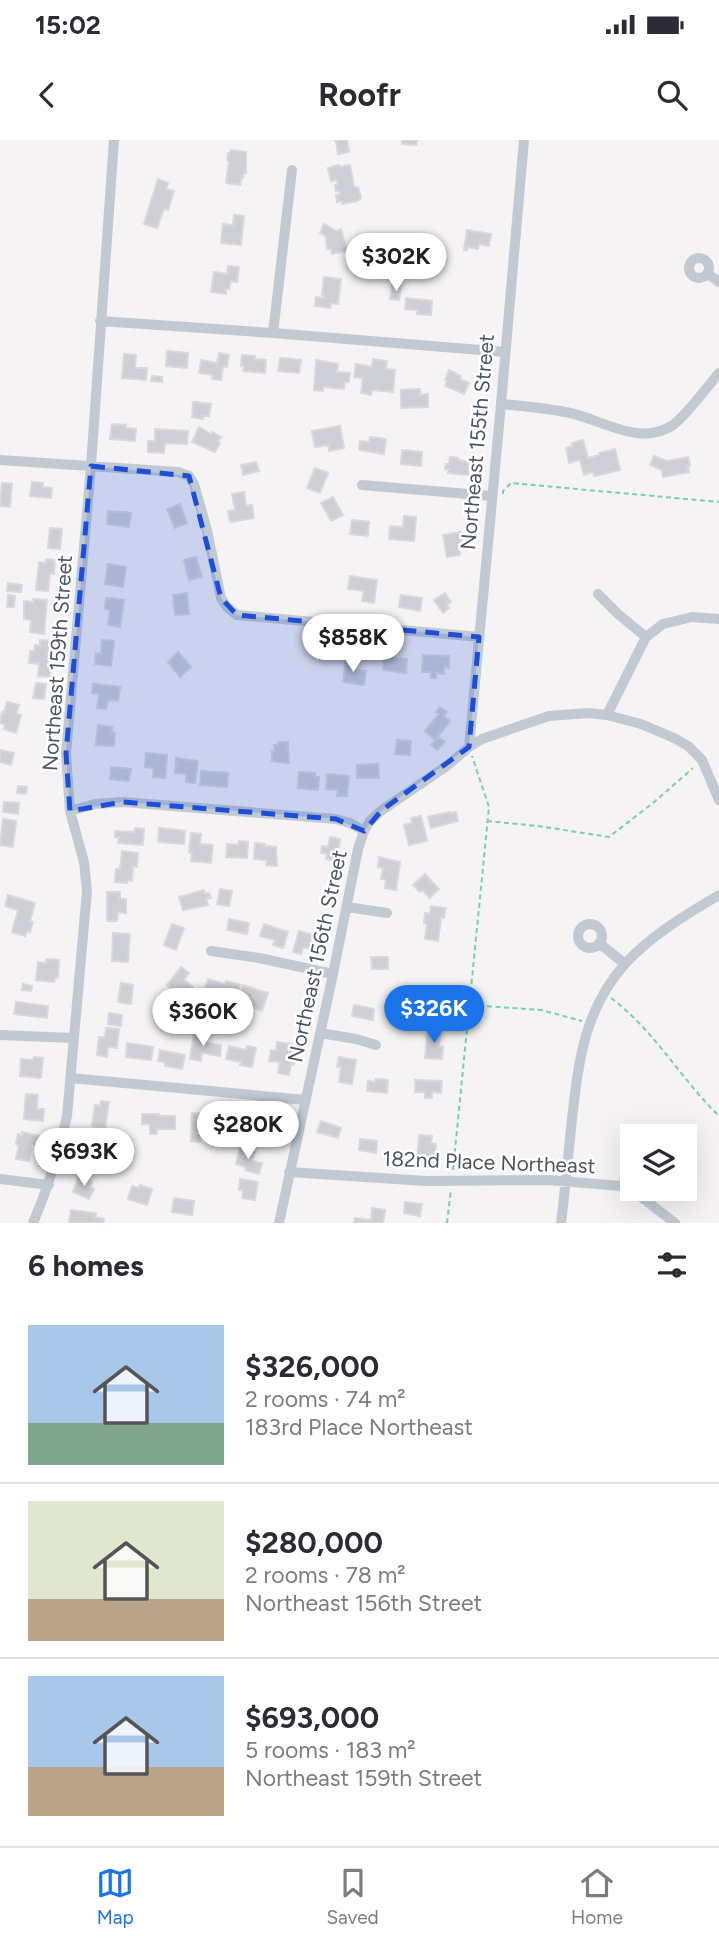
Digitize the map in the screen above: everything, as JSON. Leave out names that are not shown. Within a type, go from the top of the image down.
[{"type":"street","name":"Northeast 159th Street","points":[[33,1223],[49,1185],[67,1116],[87,891],[84,862],[70,811],[66,754],[91,466],[114,140]]},
{"type":"street","name":"Northeast 155th Street","points":[[468,747],[524,140]]},
{"type":"street","points":[[273,333],[292,170]]},
{"type":"street","points":[[708,274],[719,282]]},
{"type":"street","points":[[100,321],[505,352]]},
{"type":"street","points":[[501,404],[548,408],[634,433],[659,432],[674,424],[719,373]]},
{"type":"street","points":[[0,460],[178,472],[189,476],[194,484],[207,530],[222,598],[227,607],[237,615],[479,636]]},
{"type":"street","points":[[362,485],[492,496]]},
{"type":"street","points":[[598,594],[646,637]]},
{"type":"street","points":[[607,715],[646,637],[663,624],[673,621],[692,617],[719,619]]},
{"type":"street","points":[[70,811],[95,804],[123,802],[336,820],[367,826],[382,810],[482,738],[549,716],[587,713],[641,724],[688,746],[702,760],[719,800]]},
{"type":"street","name":"Northeast 156th Street","points":[[279,1223],[358,849],[367,826]]},
{"type":"street","points":[[561,1223],[577,1072],[585,1034],[596,1006],[625,964],[663,931],[719,895]]},
{"type":"street","points":[[346,907],[387,913]]},
{"type":"street","points":[[599,943],[625,964]]},
{"type":"street","points":[[211,951],[260,958],[333,974]]},
{"type":"street","points":[[320,1033],[376,1045]]},
{"type":"street","points":[[0,1035],[73,1038]]},
{"type":"street","points":[[71,1078],[306,1100]]},
{"type":"street","name":"182nd Place Northeast","points":[[289,1172],[426,1181],[566,1181],[621,1186],[632,1190],[675,1223]]},
{"type":"street","points":[[0,1179],[49,1185]]},
{"type":"path","points":[[501,503],[503,491],[511,484],[719,502]]},
{"type":"path","points":[[447,1223],[489,807],[468,747]]},
{"type":"path","points":[[487,821],[610,838],[702,760]]},
{"type":"path","points":[[604,993],[628,1011],[719,1116]]},
{"type":"path","points":[[469,1005],[541,1010],[589,1023]]},
{"type":"highlighted area","points":[[91,466],[189,476],[221,598],[237,615],[479,637],[469,747],[382,810],[364,831],[336,819],[123,802],[70,811],[66,754]]},
{"type":"building","points":[[334,140],[347,140],[349,152],[338,154]]},
{"type":"building","points":[[402,140],[417,140],[416,145],[402,144]]},
{"type":"building","points":[[231,150],[246,152],[246,173],[242,176],[240,185],[226,183],[228,153]]},
{"type":"building","points":[[350,165],[354,187],[358,187],[361,198],[357,201],[342,204],[342,201],[337,202],[336,195],[340,194],[336,191],[337,180],[331,181],[328,168]]},
{"type":"building","points":[[158,179],[168,183],[166,189],[174,191],[168,210],[164,209],[157,228],[144,224]]},
{"type":"building","points":[[234,215],[244,216],[241,245],[221,243],[223,224],[233,225]]},
{"type":"building","points":[[324,224],[336,231],[341,229],[347,251],[332,254],[331,248],[327,249],[326,236],[320,233]]},
{"type":"building","points":[[467,230],[491,234],[489,246],[479,244],[478,249],[467,247],[467,250],[464,250]]},
{"type":"building","points":[[394,254],[404,255],[403,262],[393,261]]},
{"type":"building","points":[[228,266],[239,267],[237,282],[231,281],[226,294],[211,292],[214,272],[227,274]]},
{"type":"building","points":[[324,277],[341,279],[338,304],[331,303],[330,308],[315,306],[316,297],[324,298]]},
{"type":"building","points":[[392,285],[401,286],[399,300],[390,299]]},
{"type":"building","points":[[406,298],[432,301],[431,315],[417,314],[418,310],[405,309]]},
{"type":"building","points":[[167,351],[188,353],[187,368],[166,366]]},
{"type":"building","points":[[219,353],[229,355],[227,367],[223,366],[221,380],[212,379],[213,375],[199,373],[201,360],[217,363]]},
{"type":"building","points":[[124,354],[136,355],[135,368],[147,368],[146,380],[122,378]]},
{"type":"building","points":[[242,355],[266,360],[265,373],[243,371]]},
{"type":"building","points":[[280,358],[301,360],[299,373],[278,371]]},
{"type":"building","points":[[373,359],[387,361],[386,369],[395,370],[393,392],[372,390],[371,395],[361,393],[363,378],[354,377],[356,364],[372,367]]},
{"type":"building","points":[[316,360],[338,364],[337,372],[350,373],[349,382],[345,382],[344,389],[323,387],[323,391],[314,390]]},
{"type":"building","points":[[449,370],[469,383],[464,394],[445,386]]},
{"type":"building","points":[[152,376],[162,377],[162,382],[151,381]]},
{"type":"building","points":[[420,389],[420,395],[428,394],[428,407],[401,408],[401,390]]},
{"type":"building","points":[[193,402],[211,404],[209,416],[204,416],[203,419],[192,417]]},
{"type":"building","points":[[112,424],[136,429],[135,441],[110,439]]},
{"type":"building","points":[[340,426],[344,448],[329,451],[328,445],[315,447],[312,431]]},
{"type":"building","points":[[199,427],[221,437],[215,452],[192,442]]},
{"type":"building","points":[[155,429],[188,431],[187,444],[165,443],[164,453],[148,452],[148,441],[155,441]]},
{"type":"building","points":[[370,437],[386,439],[384,454],[359,450],[360,441],[369,442]]},
{"type":"building","points":[[583,440],[588,458],[615,449],[620,470],[594,476],[593,472],[584,475],[580,460],[569,463],[566,448]]},
{"type":"building","points":[[402,450],[422,452],[421,466],[401,464]]},
{"type":"building","points":[[654,456],[667,461],[688,457],[689,472],[663,477],[662,470],[650,465]]},
{"type":"building","points":[[450,457],[469,462],[468,475],[448,473],[449,469],[445,469]]},
{"type":"building","points":[[256,462],[259,471],[243,475],[241,465]]},
{"type":"building","points":[[315,468],[328,473],[320,493],[307,488]]},
{"type":"building","points":[[32,482],[43,483],[42,487],[52,488],[51,498],[30,496]]},
{"type":"building","points":[[2,483],[12,484],[10,507],[0,506]]},
{"type":"building","points":[[244,492],[246,506],[252,505],[254,518],[230,522],[228,511],[235,510],[232,494]]},
{"type":"building","points":[[333,497],[343,515],[331,521],[321,503]]},
{"type":"building","points":[[180,504],[187,523],[175,528],[167,509]]},
{"type":"building","points":[[108,511],[131,513],[129,527],[107,524]]},
{"type":"building","points":[[404,516],[416,517],[414,541],[389,539],[390,526],[403,527]]},
{"type":"building","points":[[352,520],[369,522],[368,536],[350,534]]},
{"type":"building","points":[[50,528],[62,529],[60,549],[48,548]]},
{"type":"building","points":[[461,532],[462,543],[458,544],[460,555],[447,557],[443,535]]},
{"type":"building","points":[[196,557],[202,577],[189,580],[184,560]]},
{"type":"building","points":[[46,559],[55,560],[54,574],[50,573],[48,591],[36,590],[39,562],[45,563]]},
{"type":"building","points":[[108,564],[126,567],[123,587],[105,584]]},
{"type":"building","points":[[350,576],[377,580],[374,603],[362,601],[364,591],[348,589]]},
{"type":"building","points":[[8,583],[22,585],[21,592],[7,591]]},
{"type":"building","points":[[187,593],[189,614],[175,615],[173,595]]},
{"type":"building","points":[[445,593],[451,602],[443,613],[434,600]]},
{"type":"building","points":[[8,595],[15,596],[14,607],[7,607]]},
{"type":"building","points":[[401,595],[422,598],[420,611],[399,607]]},
{"type":"building","points":[[106,598],[124,600],[120,627],[108,625],[110,610],[105,609]]},
{"type":"building","points":[[33,599],[47,600],[44,634],[30,632],[31,620],[24,619],[24,601],[33,602]]},
{"type":"building","points":[[40,640],[52,641],[51,647],[54,647],[54,665],[51,665],[50,677],[38,676],[39,664],[29,663],[30,651],[34,651],[35,645],[40,646]]},
{"type":"building","points":[[102,640],[114,641],[111,666],[95,664],[96,653],[101,654]]},
{"type":"building","points":[[178,652],[191,667],[180,677],[168,662]]},
{"type":"building","points":[[423,655],[449,656],[449,668],[444,667],[444,674],[436,673],[436,678],[431,678],[431,672],[422,672]]},
{"type":"building","points":[[384,657],[407,659],[406,673],[383,670]]},
{"type":"building","points":[[346,658],[355,660],[354,670],[366,671],[364,685],[343,682]]},
{"type":"building","points":[[36,683],[46,684],[44,699],[33,698]]},
{"type":"building","points":[[93,684],[120,687],[118,701],[108,700],[106,709],[97,708],[99,694],[92,693]]},
{"type":"building","points":[[7,702],[19,705],[16,714],[21,715],[16,733],[4,729],[5,725],[0,723]]},
{"type":"building","points":[[440,707],[447,712],[444,716],[450,721],[435,740],[425,731],[439,714],[436,712]]},
{"type":"building","points":[[98,725],[112,727],[112,732],[115,733],[114,746],[96,745]]},
{"type":"building","points":[[439,737],[445,742],[437,750],[431,745]]},
{"type":"building","points":[[397,740],[411,741],[410,755],[395,754]]},
{"type":"building","points":[[278,742],[288,742],[289,763],[272,761],[272,751]]},
{"type":"building","points":[[0,750],[14,753],[11,765],[0,762]]},
{"type":"building","points":[[146,753],[167,755],[165,778],[153,777],[154,768],[145,767]]},
{"type":"building","points":[[176,758],[198,761],[195,783],[186,782],[186,774],[175,773]]},
{"type":"building","points":[[378,764],[379,778],[357,778],[357,765]]},
{"type":"building","points":[[111,767],[131,769],[129,781],[110,779]]},
{"type":"building","points":[[201,771],[228,773],[227,787],[200,785]]},
{"type":"building","points":[[299,772],[315,773],[315,777],[319,777],[318,790],[298,788]]},
{"type":"building","points":[[327,774],[349,776],[347,796],[337,796],[338,790],[326,789]]},
{"type":"building","points":[[18,786],[27,787],[26,794],[17,793]]},
{"type":"building","points":[[4,802],[19,803],[18,814],[3,812]]},
{"type":"building","points":[[456,812],[458,821],[431,828],[428,817]]},
{"type":"building","points":[[421,816],[427,841],[409,845],[404,825],[412,823],[411,818]]},
{"type":"building","points":[[3,819],[16,821],[13,847],[0,845]]},
{"type":"building","points":[[135,828],[144,829],[143,845],[118,843],[119,837],[115,837],[115,831],[134,832]]},
{"type":"building","points":[[159,828],[185,831],[184,844],[158,842]]},
{"type":"building","points":[[191,833],[201,834],[200,844],[213,845],[211,863],[191,861]]},
{"type":"building","points":[[330,837],[340,839],[337,861],[326,859],[327,854],[321,853],[322,846],[328,847]]},
{"type":"building","points":[[239,841],[248,842],[247,858],[226,857],[227,844],[238,845]]},
{"type":"building","points":[[255,843],[276,847],[277,866],[266,865],[267,860],[254,859]]},
{"type":"building","points":[[122,851],[138,853],[137,867],[133,866],[132,881],[127,880],[127,883],[115,882]]},
{"type":"building","points":[[379,857],[400,862],[396,890],[385,888],[386,880],[381,879],[383,868],[378,867]]},
{"type":"building","points":[[425,874],[439,889],[430,898],[413,885]]},
{"type":"building","points":[[220,889],[232,891],[229,906],[217,904]]},
{"type":"building","points":[[204,890],[211,898],[206,899],[208,905],[183,910],[179,897]]},
{"type":"building","points":[[107,892],[120,892],[120,899],[126,899],[126,913],[118,912],[117,921],[107,921]]},
{"type":"building","points":[[8,895],[35,903],[30,932],[27,931],[25,936],[12,932],[18,910],[5,906]]},
{"type":"building","points":[[431,906],[446,908],[444,918],[441,917],[438,941],[425,939],[425,913],[430,914]]},
{"type":"building","points":[[229,919],[249,923],[247,934],[227,930]]},
{"type":"building","points":[[172,924],[184,928],[176,950],[164,945]]},
{"type":"building","points":[[264,924],[288,932],[283,948],[273,945],[275,940],[260,936]]},
{"type":"building","points":[[299,931],[313,935],[311,940],[316,941],[313,950],[303,947],[301,954],[293,952]]},
{"type":"building","points":[[113,933],[130,934],[128,962],[112,961]]},
{"type":"building","points":[[371,957],[388,957],[388,969],[372,969]]},
{"type":"building","points":[[46,959],[59,960],[58,978],[55,978],[54,982],[36,980],[38,962],[46,963]]},
{"type":"building","points":[[181,967],[189,973],[184,980],[193,987],[185,999],[167,985]]},
{"type":"building","points":[[208,979],[240,985],[235,1000],[204,991]]},
{"type":"building","points":[[121,983],[133,985],[131,1004],[118,1002]]},
{"type":"building","points":[[23,984],[32,986],[31,991],[22,990]]},
{"type":"building","points":[[243,985],[268,993],[262,1011],[247,1006],[249,1001],[239,998]]},
{"type":"building","points":[[16,1002],[48,1006],[47,1018],[14,1014]]},
{"type":"building","points":[[354,1005],[374,1009],[373,1020],[352,1016]]},
{"type":"building","points":[[109,1013],[122,1015],[121,1026],[108,1024]]},
{"type":"building","points":[[106,1028],[119,1029],[117,1048],[108,1047],[107,1057],[97,1055],[99,1037],[105,1037]]},
{"type":"building","points":[[428,1029],[441,1031],[439,1046],[443,1047],[442,1059],[425,1058]]},
{"type":"building","points":[[194,1033],[204,1034],[203,1042],[221,1045],[220,1056],[202,1053],[201,1061],[190,1059]]},
{"type":"building","points":[[277,1042],[298,1045],[289,1075],[278,1073],[280,1062],[269,1061],[271,1050],[276,1051]]},
{"type":"building","points":[[127,1043],[153,1047],[151,1060],[126,1057]]},
{"type":"building","points":[[229,1046],[246,1050],[247,1046],[256,1048],[252,1067],[226,1059]]},
{"type":"building","points":[[160,1050],[185,1055],[182,1069],[165,1066],[165,1062],[158,1061]]},
{"type":"building","points":[[34,1057],[43,1058],[41,1078],[20,1076],[21,1059],[33,1060]]},
{"type":"building","points":[[339,1057],[356,1060],[352,1084],[339,1082]]},
{"type":"building","points":[[376,1079],[388,1080],[387,1093],[367,1091],[368,1081],[375,1082]]},
{"type":"building","points":[[415,1080],[442,1081],[441,1093],[432,1092],[432,1098],[425,1098],[425,1092],[415,1092]]},
{"type":"building","points":[[26,1094],[38,1095],[37,1109],[44,1109],[43,1121],[24,1119]]},
{"type":"building","points":[[101,1101],[109,1102],[105,1128],[92,1126],[95,1105],[100,1106]]},
{"type":"building","points":[[192,1113],[202,1114],[201,1123],[213,1124],[212,1136],[201,1135],[200,1142],[191,1141]]},
{"type":"building","points":[[142,1114],[175,1116],[175,1129],[157,1129],[157,1134],[150,1134],[150,1124],[142,1124]]},
{"type":"building","points":[[321,1121],[341,1128],[338,1138],[317,1132]]},
{"type":"building","points":[[240,1122],[268,1126],[266,1138],[238,1134]]},
{"type":"building","points":[[22,1132],[39,1136],[37,1146],[32,1145],[29,1161],[16,1159],[18,1134],[22,1135]]},
{"type":"building","points":[[419,1135],[432,1136],[431,1143],[436,1144],[434,1162],[417,1161]]},
{"type":"building","points":[[360,1139],[377,1141],[376,1153],[359,1150]]},
{"type":"building","points":[[240,1147],[255,1151],[252,1161],[262,1163],[259,1174],[236,1164]]},
{"type":"building","points":[[108,1150],[110,1163],[90,1167],[87,1154]]},
{"type":"building","points":[[79,1176],[92,1182],[90,1187],[94,1189],[89,1199],[73,1192]]},
{"type":"building","points":[[240,1179],[258,1182],[255,1200],[242,1198],[243,1190],[239,1190]]},
{"type":"building","points":[[140,1185],[152,1189],[147,1205],[128,1199],[132,1186],[139,1188]]},
{"type":"building","points":[[174,1198],[194,1201],[192,1215],[172,1212]]},
{"type":"building","points":[[405,1202],[422,1204],[420,1216],[404,1213]]},
{"type":"building","points":[[372,1208],[385,1210],[383,1223],[354,1223],[355,1218],[371,1220]]},
{"type":"building","points":[[71,1210],[96,1213],[95,1217],[104,1219],[103,1223],[69,1223]]}]
